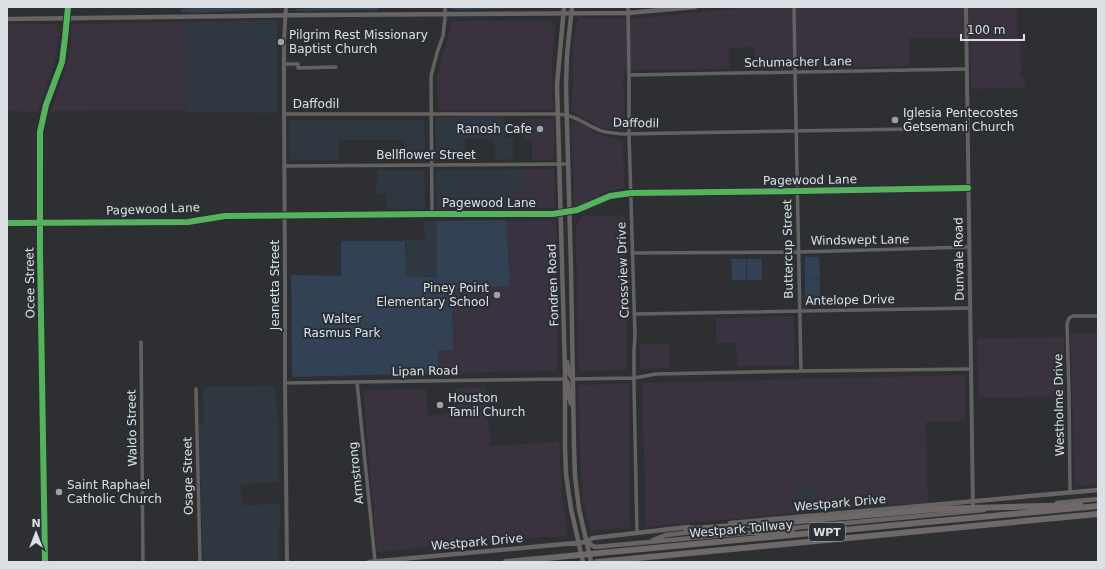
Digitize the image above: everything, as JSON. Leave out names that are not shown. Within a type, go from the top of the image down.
[{"type":"highway","points":[[686,528],[788,522],[936,509],[1098,505]]},
{"type":"highway","name":"Westpark Tollway","points":[[506,562],[1098,505]]},
{"type":"highway","name":"Westpark Tollway","points":[[597,562],[1098,514]]},
{"type":"highway","points":[[755,532],[914,531]]},
{"type":"main road","name":"Fondren Road","points":[[564,7],[558,73],[558,114],[564,320],[565,447],[569,498],[583,562]]},
{"type":"main road","name":"Fondren Road","points":[[572,7],[566,86],[574,447],[579,509],[591,562]]},
{"type":"main road","points":[[7,19],[286,15],[628,13],[695,7]]},
{"type":"main road","points":[[562,268],[571,268]]},
{"type":"main road","points":[[564,320],[572,321]]},
{"type":"main road","points":[[564,343],[569,373],[572,378]]},
{"type":"main road","points":[[565,379],[568,383],[569,396],[573,409]]},
{"type":"main road","points":[[565,447],[574,447]]},
{"type":"main road","name":"Westpark Drive","points":[[648,542],[666,535],[692,532],[693,528],[923,505],[973,502],[1098,490]]},
{"type":"main road","points":[[569,498],[578,498]]},
{"type":"main road","name":"Westpark Drive","points":[[586,542],[595,547],[1098,499]]},
{"type":"main road","name":"Westpark Drive","points":[[369,562],[578,543],[586,542],[593,538],[686,528]]},
{"type":"street","name":"Ocee Street","points":[[46,562],[40,223],[40,132],[46,105],[62,62],[66,38],[68,7]]},
{"type":"street","name":"Jeanetta Street","points":[[286,7],[284,64],[284,215],[287,562]]},
{"type":"street","points":[[432,214],[431,76],[443,36],[445,7]]},
{"type":"street","name":"Crossview Drive","points":[[628,7],[637,533]]},
{"type":"street","name":"Buttercup Street","points":[[794,7],[801,371]]},
{"type":"street","name":"Dunvale Road","points":[[966,7],[973,511]]},
{"type":"street","points":[[284,64],[298,64],[298,68],[336,67]]},
{"type":"street","name":"Schumacher Lane","points":[[629,75],[967,68]]},
{"type":"street","name":"Daffodil","points":[[284,114],[567,114],[600,131],[621,134],[968,128]]},
{"type":"street","name":"Bellflower Street","points":[[284,166],[568,164]]},
{"type":"street","name":"Pagewood Lane","points":[[7,223],[188,222],[225,216],[284,215],[553,214],[577,210],[610,196],[631,193],[968,188]]},
{"type":"street","name":"Windswept Lane","points":[[632,253],[799,252],[969,247]]},
{"type":"street","name":"Antelope Drive","points":[[634,314],[970,308]]},
{"type":"street","name":"Westholme Drive","points":[[1070,492],[1067,324],[1069,318],[1073,316],[1098,316]]},
{"type":"street","name":"Waldo Street","points":[[141,342],[143,562]]},
{"type":"street","points":[[572,378],[634,378],[656,374],[971,369]]},
{"type":"street","name":"Lipan Road","points":[[285,383],[565,379]]},
{"type":"street","name":"Armstrong","points":[[357,382],[375,561]]},
{"type":"street","name":"Osage Street","points":[[196,389],[200,562]]},
{"type":"shaded area","points":[[751,7],[1017,7],[1017,36],[1020,36],[1021,78],[1025,78],[1026,88],[971,89],[970,38],[909,38],[909,66],[756,69],[755,47],[729,48],[730,69],[624,70],[623,86],[573,88],[573,43],[576,23],[579,18],[630,19]]},
{"type":"shaded area","points":[[275,20],[277,22],[277,113],[186,112],[185,22]]},
{"type":"shaded area","points":[[551,20],[555,25],[552,62],[553,109],[438,110],[437,80],[451,23],[453,21]]},
{"type":"shaded area","points":[[185,22],[186,110],[51,111],[67,64],[71,43],[71,26],[73,24]]},
{"type":"shaded area","points":[[7,24],[56,24],[59,34],[54,65],[38,112],[7,111]]},
{"type":"shaded area","points":[[624,86],[625,127],[622,130],[601,128],[572,111],[572,88]]},
{"type":"shaded area","points":[[504,116],[504,138],[513,138],[513,159],[495,160],[494,139],[465,139],[465,159],[436,159],[436,117]]},
{"type":"shaded area","points":[[523,119],[554,119],[554,158],[551,160],[532,160],[532,139],[523,139]]},
{"type":"shaded area","points":[[289,120],[424,120],[425,159],[405,159],[405,140],[338,140],[338,160],[293,160],[289,158]]},
{"type":"shaded area","points":[[575,120],[597,133],[623,141],[624,188],[606,192],[577,206],[574,204],[571,123]]},
{"type":"shaded area","points":[[523,169],[554,169],[555,208],[514,209],[514,189],[523,188]]},
{"type":"shaded area","points":[[523,169],[523,189],[514,189],[514,209],[436,209],[436,170]]},
{"type":"shaded area","points":[[377,170],[424,171],[425,209],[386,209],[386,194],[376,194]]},
{"type":"shaded area","points":[[625,215],[627,370],[578,371],[576,226],[583,216]]},
{"type":"shaded area","name":"Piney Point Elementary School","points":[[556,220],[558,371],[438,373],[437,221]]},
{"type":"shaded area","points":[[424,221],[437,221],[437,277],[406,276],[406,240],[425,239]]},
{"type":"shaded area","points":[[794,316],[794,365],[737,366],[736,343],[716,343],[716,318]]},
{"type":"shaded area","points":[[1070,333],[1098,333],[1098,484],[1075,486]]},
{"type":"shaded area","points":[[1064,337],[1065,396],[979,398],[977,339]]},
{"type":"shaded area","points":[[670,343],[670,368],[640,369],[640,344]]},
{"type":"shaded area","points":[[966,375],[966,421],[926,422],[928,503],[895,504],[646,527],[642,383]]},
{"type":"shaded area","points":[[629,384],[630,527],[592,531],[588,523],[583,500],[580,455],[579,385]]},
{"type":"shaded area","points":[[275,386],[279,429],[279,482],[241,484],[242,505],[280,504],[278,562],[203,562],[199,425],[204,422],[203,387]]},
{"type":"shaded area","points":[[486,387],[491,446],[559,442],[562,496],[568,536],[501,539],[377,552],[363,390],[426,389],[428,416],[458,411],[456,388]]},
{"type":"shaded area","points":[[814,485],[816,505],[797,507],[795,487]]},
{"type":"green space","points":[[380,7],[377,10],[294,10],[296,9]]},
{"type":"green space","points":[[553,7],[457,10],[450,8]]},
{"type":"green space","points":[[188,8],[275,8],[206,13],[190,13],[182,12],[180,10]]},
{"type":"green space","name":"Walter Rasmus Park","points":[[506,220],[510,286],[459,287],[455,291],[452,297],[453,350],[438,350],[438,373],[292,377],[291,275],[341,276],[341,241],[405,241],[406,276],[387,276],[437,277],[437,221]]},
{"type":"green space","points":[[805,257],[819,257],[820,278],[805,279]]},
{"type":"green space","points":[[731,259],[746,259],[746,280],[732,280]]},
{"type":"green space","points":[[747,259],[762,259],[762,280],[747,280]]},
{"type":"green space","points":[[805,279],[820,279],[820,301],[805,301]]},
{"type":"cycle path","points":[[45,562],[40,254],[40,132],[46,105],[62,62],[68,7]]},
{"type":"cycle path","points":[[7,223],[188,222],[225,216],[553,214],[577,210],[610,196],[631,193],[968,188]]},
{"type":"place","name":"Pilgrim Rest Missionary Baptist Church","points":[[281,42]]},
{"type":"place","name":"Iglesia Pentecostes Getsemani Church","points":[[895,120]]},
{"type":"place","name":"Ranosh Cafe","points":[[540,129]]},
{"type":"place","name":"Piney Point Elementary School","points":[[497,295]]},
{"type":"place","name":"Houston Tamil Church","points":[[440,405]]},
{"type":"place","name":"Saint Raphael Catholic Church","points":[[59,492]]}]
